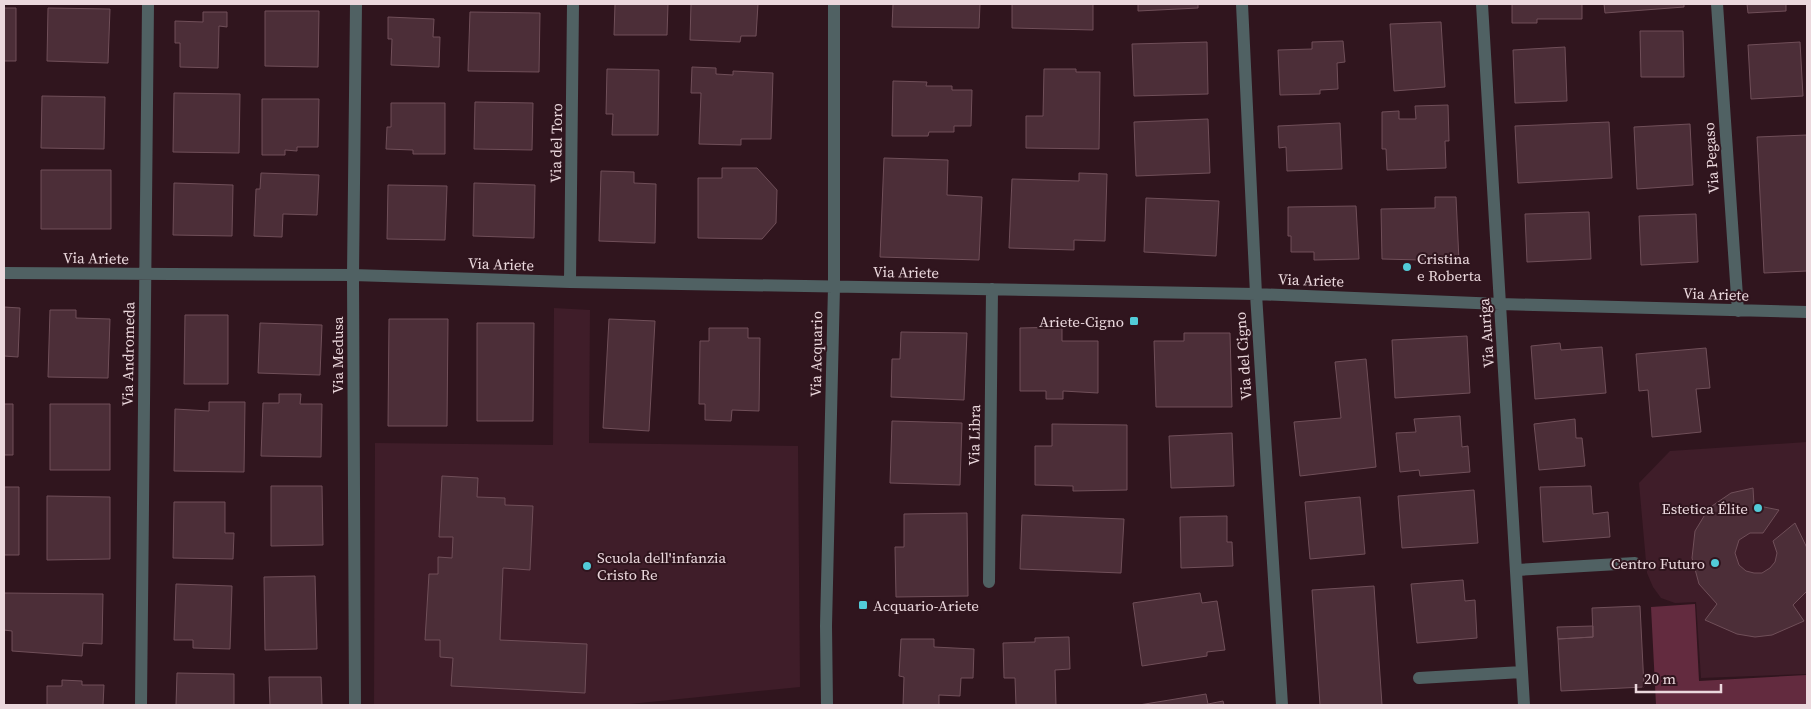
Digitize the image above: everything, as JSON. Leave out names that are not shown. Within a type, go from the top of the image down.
[{"type":"street","name":"Via Andromeda","points":[[141,705],[148,4]]},
{"type":"street","name":"Via Medusa","points":[[355,705],[353,276],[356,4]]},
{"type":"street","name":"Via del Toro","points":[[570,282],[574,4]]},
{"type":"street","name":"Via Acquario","points":[[827,705],[826,626],[834,287],[834,4]]},
{"type":"street","name":"Via del Cigno","points":[[1242,4],[1256,294],[1282,705]]},
{"type":"street","name":"Via Auriga","points":[[1482,4],[1524,705]]},
{"type":"street","name":"Via Pegaso","points":[[1717,4],[1738,310]]},
{"type":"street","name":"Via Ariete","points":[[4,273],[353,276],[570,282],[1256,294],[1500,304],[1807,312]]},
{"type":"street","name":"Via Libra","points":[[989,582],[992,289]]},
{"type":"street","points":[[1517,570],[1635,562]]},
{"type":"street","points":[[1419,678],[1522,672]]},
{"type":"shaded area","name":"Scuola dell'infanzia Cristo Re","points":[[554,308],[590,310],[589,443],[798,446],[800,687],[620,705],[374,705],[375,443],[553,445]]},
{"type":"shaded area","points":[[1807,442],[1807,674],[1701,678],[1696,602],[1675,603],[1661,598],[1653,587],[1647,573],[1639,483],[1670,451]]},
{"type":"shaded area","points":[[1695,604],[1699,681],[1807,675],[1807,705],[1656,705],[1651,607]]},
{"type":"building","points":[[615,4],[668,4],[667,35],[614,35]]},
{"type":"building","points":[[691,4],[758,4],[756,36],[741,36],[740,42],[690,40]]},
{"type":"building","points":[[893,4],[980,4],[979,28],[892,27]]},
{"type":"building","points":[[1012,4],[1093,4],[1093,30],[1012,28]]},
{"type":"building","points":[[1138,4],[1198,4],[1198,8],[1138,11]]},
{"type":"building","points":[[1512,4],[1582,4],[1582,19],[1537,19],[1537,23],[1512,23]]},
{"type":"building","points":[[1604,4],[1684,4],[1684,7],[1605,13]]},
{"type":"building","points":[[1747,4],[1786,4],[1786,11],[1748,13]]},
{"type":"building","points":[[4,8],[16,8],[16,61],[4,61]]},
{"type":"building","points":[[48,8],[110,9],[108,63],[47,61]]},
{"type":"building","points":[[265,11],[319,11],[318,67],[265,66]]},
{"type":"building","points":[[203,12],[227,12],[227,27],[219,26],[218,68],[180,67],[180,43],[175,43],[175,21],[203,22]]},
{"type":"building","points":[[470,12],[540,13],[539,72],[468,71]]},
{"type":"building","points":[[388,17],[434,19],[433,37],[440,37],[439,67],[391,65],[392,39],[388,39]]},
{"type":"building","points":[[1441,22],[1445,87],[1394,91],[1390,24]]},
{"type":"building","points":[[1640,31],[1683,31],[1684,77],[1641,77]]},
{"type":"building","points":[[1343,41],[1345,62],[1337,63],[1338,89],[1320,90],[1320,94],[1280,95],[1278,50],[1312,49],[1312,42]]},
{"type":"building","points":[[1207,42],[1208,94],[1134,96],[1132,44]]},
{"type":"building","points":[[1800,42],[1803,96],[1751,99],[1748,45]]},
{"type":"building","points":[[1565,47],[1567,101],[1515,103],[1513,50]]},
{"type":"building","points":[[692,67],[716,68],[716,74],[733,75],[733,71],[773,73],[771,139],[741,139],[741,145],[699,144],[701,93],[691,93]]},
{"type":"building","points":[[607,69],[659,70],[658,135],[612,135],[613,114],[606,114]]},
{"type":"building","points":[[1044,69],[1076,69],[1076,72],[1100,72],[1099,149],[1026,148],[1026,116],[1043,116]]},
{"type":"building","points":[[893,81],[927,82],[926,86],[952,86],[952,90],[972,90],[971,126],[954,126],[954,132],[929,132],[928,136],[892,136]]},
{"type":"building","points":[[174,93],[240,94],[239,153],[173,152]]},
{"type":"building","points":[[42,96],[105,97],[104,149],[41,148]]},
{"type":"building","points":[[262,99],[319,99],[318,147],[297,147],[297,151],[285,150],[285,155],[262,155]]},
{"type":"building","points":[[475,102],[533,103],[532,150],[474,149]]},
{"type":"building","points":[[391,103],[445,103],[445,154],[413,154],[413,150],[386,149],[387,127],[391,127]]},
{"type":"building","points":[[1448,105],[1449,141],[1445,141],[1446,168],[1387,170],[1386,149],[1382,149],[1382,112],[1399,111],[1399,119],[1416,119],[1415,106]]},
{"type":"building","points":[[1208,119],[1210,173],[1136,176],[1134,122]]},
{"type":"building","points":[[1609,122],[1612,178],[1518,183],[1515,126]]},
{"type":"building","points":[[1340,123],[1342,169],[1287,171],[1286,147],[1279,148],[1278,126]]},
{"type":"building","points":[[1690,124],[1693,185],[1637,189],[1634,127]]},
{"type":"building","points":[[1807,135],[1807,271],[1764,273],[1757,137]]},
{"type":"building","points":[[884,158],[948,160],[947,195],[982,197],[979,260],[880,257]]},
{"type":"building","points":[[722,168],[757,168],[777,190],[776,223],[762,239],[698,238],[698,178],[722,178]]},
{"type":"building","points":[[41,170],[111,170],[111,229],[41,229]]},
{"type":"building","points":[[601,171],[634,172],[634,183],[656,184],[655,243],[599,241]]},
{"type":"building","points":[[261,173],[319,175],[317,215],[283,214],[282,237],[254,236],[256,189],[260,189]]},
{"type":"building","points":[[1079,173],[1107,174],[1105,241],[1074,240],[1074,250],[1009,248],[1012,179],[1079,181]]},
{"type":"building","points":[[174,183],[233,185],[232,236],[173,235]]},
{"type":"building","points":[[474,183],[535,185],[534,238],[473,236]]},
{"type":"building","points":[[388,185],[447,186],[445,240],[387,239]]},
{"type":"building","points":[[1435,197],[1456,197],[1459,261],[1382,259],[1381,209],[1435,208]]},
{"type":"building","points":[[1146,198],[1219,201],[1216,256],[1144,252]]},
{"type":"building","points":[[1356,206],[1359,259],[1314,260],[1314,252],[1291,252],[1291,236],[1288,236],[1288,207]]},
{"type":"building","points":[[1589,212],[1591,259],[1527,262],[1525,214]]},
{"type":"building","points":[[1696,214],[1698,262],[1641,265],[1639,216]]},
{"type":"building","points":[[4,307],[20,308],[18,357],[4,356]]},
{"type":"building","points":[[50,310],[76,310],[76,318],[110,319],[108,378],[48,377]]},
{"type":"building","points":[[185,315],[228,315],[228,384],[184,384]]},
{"type":"building","points":[[389,319],[448,319],[447,426],[388,426]]},
{"type":"building","points":[[609,319],[655,321],[649,431],[603,428]]},
{"type":"building","points":[[260,323],[322,325],[320,375],[258,373]]},
{"type":"building","points":[[477,323],[534,323],[533,421],[477,421]]},
{"type":"building","points":[[1062,327],[1062,341],[1098,341],[1098,393],[1063,391],[1063,399],[1046,399],[1046,391],[1020,391],[1020,328]]},
{"type":"building","points":[[709,328],[748,328],[748,338],[760,338],[759,411],[732,410],[731,421],[705,420],[705,404],[699,404],[700,341],[709,341]]},
{"type":"building","points":[[901,332],[967,333],[964,400],[891,397],[892,359],[900,359]]},
{"type":"building","points":[[1184,333],[1230,333],[1232,407],[1156,407],[1154,341],[1184,341]]},
{"type":"building","points":[[1467,336],[1470,393],[1395,398],[1392,340]]},
{"type":"building","points":[[1560,343],[1561,350],[1602,347],[1606,393],[1535,399],[1531,346]]},
{"type":"building","points":[[1706,348],[1710,388],[1696,389],[1701,432],[1652,437],[1648,390],[1639,391],[1636,354]]},
{"type":"building","points":[[1366,359],[1376,467],[1300,476],[1294,422],[1341,418],[1335,362]]},
{"type":"building","points":[[279,394],[301,394],[300,404],[322,404],[321,457],[261,456],[263,403],[279,403]]},
{"type":"building","points":[[209,402],[245,402],[244,472],[174,471],[175,409],[209,411]]},
{"type":"building","points":[[4,404],[13,404],[13,455],[4,455]]},
{"type":"building","points":[[50,404],[110,404],[110,470],[50,470]]},
{"type":"building","points":[[1460,416],[1462,447],[1468,446],[1470,472],[1420,476],[1419,470],[1400,472],[1396,433],[1416,432],[1414,419]]},
{"type":"building","points":[[1575,419],[1576,438],[1582,438],[1585,466],[1539,470],[1534,424]]},
{"type":"building","points":[[892,421],[962,423],[960,485],[890,483]]},
{"type":"building","points":[[1052,424],[1127,425],[1127,490],[1073,491],[1073,486],[1035,485],[1035,446],[1052,446]]},
{"type":"building","points":[[1232,433],[1234,486],[1171,488],[1169,436]]},
{"type":"building","points":[[442,476],[478,478],[477,497],[505,498],[505,505],[533,506],[530,570],[503,568],[500,640],[587,644],[585,693],[451,686],[453,658],[440,657],[440,640],[425,640],[429,574],[438,574],[438,557],[452,558],[453,537],[439,537]]},
{"type":"building","points":[[271,486],[322,486],[323,545],[271,546]]},
{"type":"building","points":[[1591,486],[1593,514],[1608,512],[1610,537],[1543,542],[1540,487]]},
{"type":"building","points":[[4,487],[19,487],[19,555],[4,555]]},
{"type":"building","name":"Centro Futuro","points":[[1753,488],[1754,505],[1779,510],[1763,533],[1750,533],[1739,540],[1735,553],[1739,565],[1746,571],[1754,573],[1762,573],[1770,568],[1775,562],[1777,553],[1773,541],[1795,523],[1807,548],[1807,591],[1793,605],[1804,621],[1772,635],[1755,637],[1737,634],[1705,620],[1717,604],[1699,584],[1692,558],[1695,531],[1709,508],[1731,493]]},
{"type":"building","points":[[1474,490],[1478,543],[1402,548],[1398,496]]},
{"type":"building","points":[[47,496],[110,497],[110,559],[47,560]]},
{"type":"building","points":[[1360,497],[1365,554],[1310,559],[1305,502]]},
{"type":"building","points":[[174,502],[225,502],[225,533],[234,533],[233,559],[173,558]]},
{"type":"building","points":[[967,513],[968,596],[896,597],[895,547],[904,547],[904,514]]},
{"type":"building","points":[[1022,515],[1124,519],[1121,573],[1020,569]]},
{"type":"building","points":[[1227,516],[1227,542],[1232,542],[1233,566],[1181,568],[1180,517]]},
{"type":"building","points":[[315,576],[317,649],[265,650],[264,577]]},
{"type":"building","points":[[1463,580],[1465,601],[1475,600],[1477,638],[1417,643],[1411,584]]},
{"type":"building","points":[[176,584],[232,586],[230,649],[193,648],[193,640],[174,640]]},
{"type":"building","points":[[1374,586],[1382,705],[1320,705],[1312,590]]},
{"type":"building","points":[[4,593],[103,594],[102,644],[83,643],[82,656],[12,651],[12,631],[4,630]]},
{"type":"building","points":[[1200,593],[1202,603],[1217,601],[1225,650],[1207,652],[1207,656],[1142,666],[1133,603]]},
{"type":"building","points":[[1640,606],[1644,687],[1561,691],[1558,639],[1593,637],[1592,608]]},
{"type":"building","points":[[1593,626],[1593,637],[1558,639],[1557,627]]},
{"type":"building","points":[[1069,637],[1070,669],[1055,670],[1056,705],[1016,705],[1015,678],[1004,678],[1003,643],[1035,642],[1035,638]]},
{"type":"building","points":[[901,639],[934,639],[934,647],[974,649],[973,678],[961,678],[960,696],[939,695],[939,705],[903,705],[904,677],[899,676]]},
{"type":"building","points":[[177,673],[234,674],[234,705],[176,705]]},
{"type":"building","points":[[269,677],[321,677],[322,705],[270,705]]},
{"type":"building","points":[[62,680],[82,681],[82,685],[104,685],[103,705],[47,705],[47,686],[62,686]]},
{"type":"building","points":[[1206,694],[1208,704],[1223,701],[1224,705],[1139,705]]},
{"type":"place","name":"Cristina e Roberta","points":[[1407,267]]},
{"type":"place","name":"Ariete-Cigno","points":[[1134,321]]},
{"type":"place","name":"Estetica Élite","points":[[1758,508]]},
{"type":"place","name":"Centro Futuro","points":[[1715,563]]},
{"type":"place","name":"Scuola dell'infanzia Cristo Re","points":[[587,566]]},
{"type":"place","name":"Acquario-Ariete","points":[[863,605]]}]
